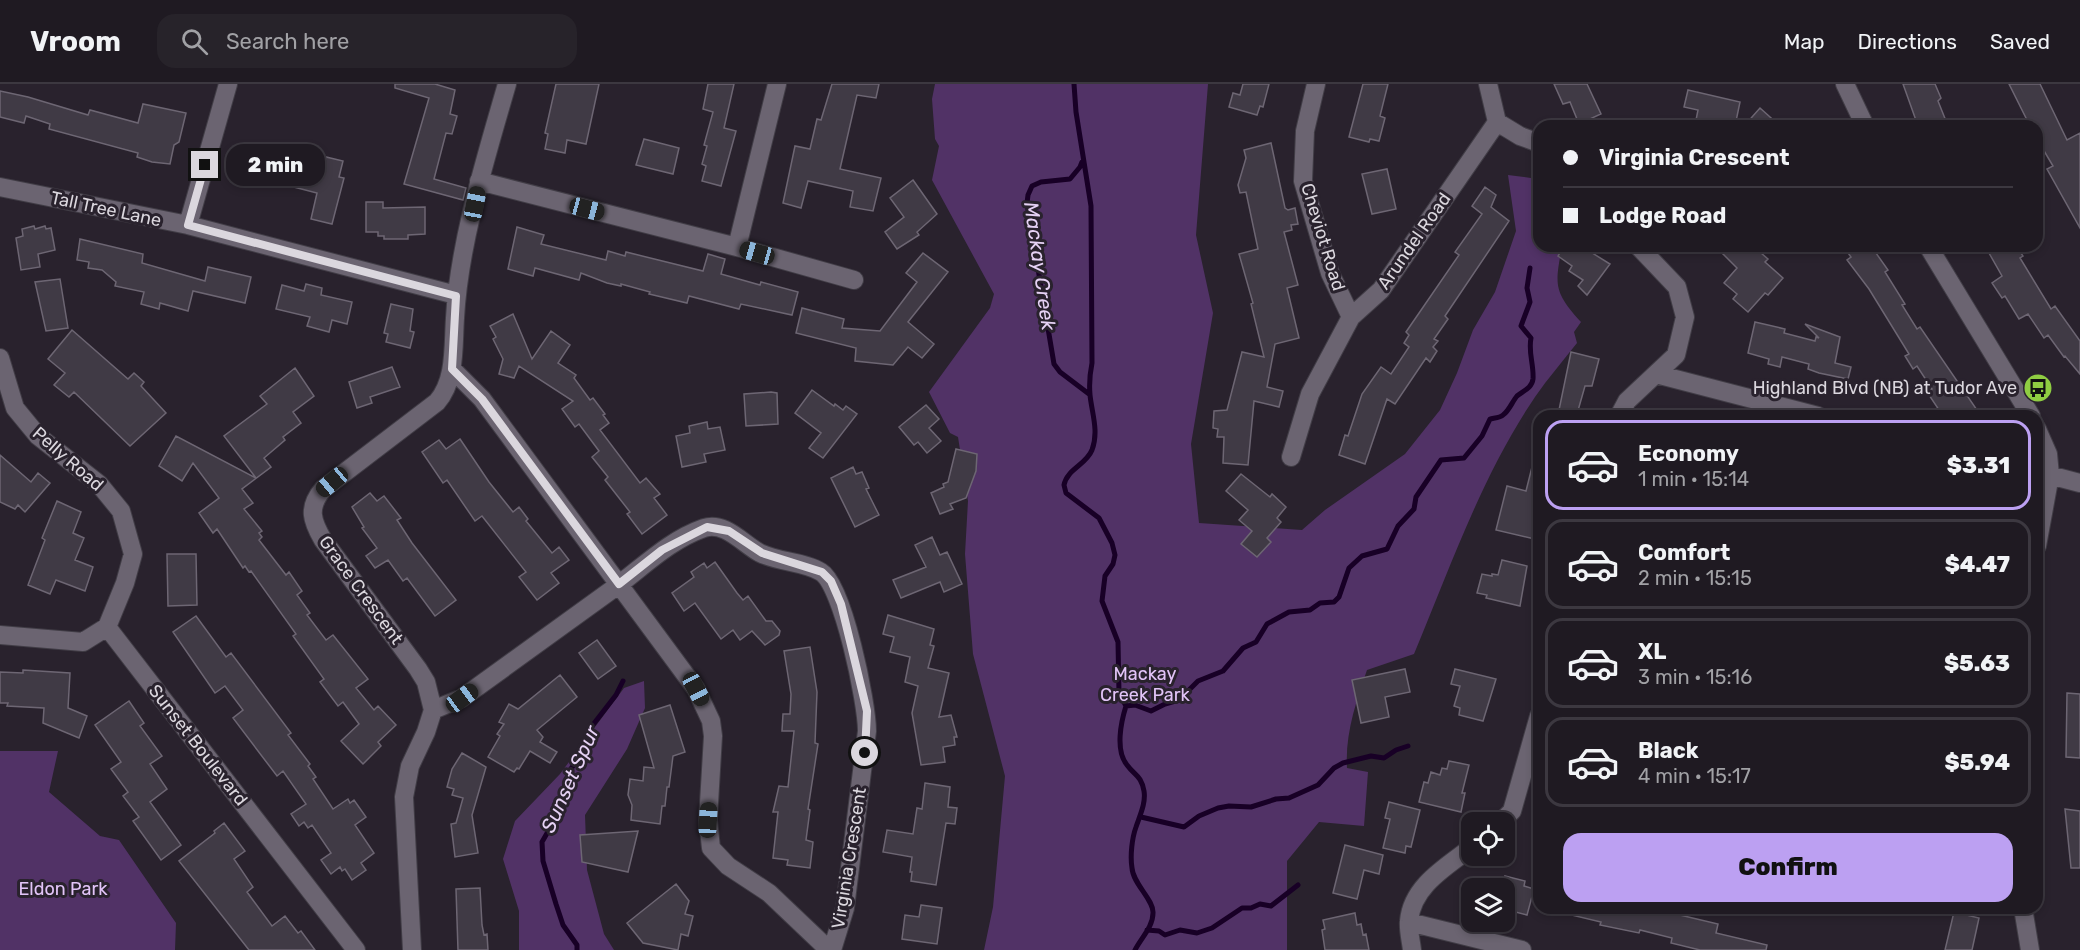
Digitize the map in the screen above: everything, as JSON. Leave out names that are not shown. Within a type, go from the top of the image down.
[{"type":"street","points":[[188,225],[228,84]]},
{"type":"street","points":[[507,84],[479,182],[456,296],[452,369],[482,399],[619,584]]},
{"type":"street","points":[[737,247],[777,84]]},
{"type":"street","name":"Cheviot Road","points":[[1316,84],[1305,131],[1303,181],[1330,273],[1351,316]]},
{"type":"street","points":[[1488,84],[1497,122],[1533,141]]},
{"type":"street","points":[[1845,84],[1862,120]]},
{"type":"street","name":"Arundel Road","points":[[1290,457],[1310,394],[1351,316],[1381,290],[1497,122]]},
{"type":"street","points":[[479,182],[737,247],[854,280]]},
{"type":"street","name":"Tall Tree Lane","points":[[0,187],[188,225],[456,296]]},
{"type":"street","points":[[1622,410],[1627,401],[1676,355],[1685,317],[1677,287],[1644,252]]},
{"type":"street","points":[[1932,252],[2027,410]]},
{"type":"street","name":"Pelly Road","points":[[0,358],[15,408],[38,436],[99,484],[121,511],[133,554],[125,584],[107,627]]},
{"type":"street","name":"Grace Crescent","points":[[434,710],[426,682],[323,540],[314,524],[312,510],[316,497],[327,485],[437,402],[444,394],[452,369]]},
{"type":"street","points":[[1656,374],[1795,410]]},
{"type":"street","points":[[2043,443],[2048,454],[2043,473],[2080,483]]},
{"type":"street","name":"Virginia Crescent","points":[[434,710],[462,698],[662,550],[707,527],[729,531],[762,553],[822,572],[831,581],[841,604],[867,711],[867,731],[845,908],[831,950],[769,893],[728,866],[711,848],[708,831],[713,743],[711,721],[696,689],[619,584]]},
{"type":"street","points":[[0,635],[83,642],[107,627]]},
{"type":"street","name":"Sunset Boulevard","points":[[107,627],[356,950]]},
{"type":"street","points":[[412,950],[404,797],[410,766],[434,710]]},
{"type":"street","points":[[1511,812],[1533,759]]},
{"type":"street","points":[[1412,950],[1409,922],[1413,905],[1427,882],[1461,856]]},
{"type":"street","points":[[2024,914],[2030,950]]},
{"type":"street","points":[[1409,922],[1522,950]]},
{"type":"green space","name":"Mackay Creek Park","points":[[935,84],[1208,84],[1196,235],[1213,313],[1191,444],[1199,523],[1302,530],[1325,510],[1405,454],[1440,410],[1473,330],[1495,292],[1516,231],[1508,175],[1531,178],[1533,181],[1533,252],[1561,252],[1558,287],[1565,303],[1581,322],[1574,332],[1577,343],[1535,397],[1499,458],[1468,522],[1414,654],[1367,670],[1352,718],[1347,755],[1347,768],[1368,772],[1364,826],[1319,822],[1287,861],[1287,950],[984,950],[993,907],[1005,776],[973,654],[965,554],[968,501],[958,437],[950,433],[929,392],[990,308],[994,294],[932,180],[939,146],[935,139],[932,99]]},
{"type":"green space","points":[[644,681],[645,708],[627,749],[585,815],[587,870],[604,934],[614,950],[519,950],[519,911],[503,859],[515,821],[560,774],[624,688]]},
{"type":"green space","name":"Eldon Park","points":[[0,751],[58,751],[49,792],[100,836],[119,840],[176,923],[175,950],[0,950]]},
{"type":"building","points":[[395,84],[435,84],[455,90],[450,114],[457,116],[452,134],[446,133],[434,179],[466,188],[463,200],[404,184],[429,98],[395,88]]},
{"type":"building","points":[[556,84],[599,84],[586,144],[567,140],[565,153],[545,149],[548,134],[545,133]]},
{"type":"building","points":[[708,84],[734,84],[724,128],[736,131],[721,186],[702,181],[706,166],[702,164],[707,146],[704,145],[713,112],[703,109]]},
{"type":"building","points":[[832,84],[879,84],[876,98],[857,95],[840,169],[881,178],[873,211],[850,207],[853,191],[808,181],[801,208],[783,203],[795,146],[810,149],[817,119],[821,120]]},
{"type":"building","points":[[1243,84],[1269,84],[1263,107],[1260,106],[1257,115],[1229,107],[1233,93],[1240,95]]},
{"type":"building","points":[[1363,84],[1388,84],[1380,116],[1385,118],[1379,141],[1370,139],[1369,142],[1349,137]]},
{"type":"building","points":[[1554,84],[1587,84],[1601,114],[1588,120],[1577,120],[1570,102],[1563,104]]},
{"type":"building","points":[[1903,84],[1935,84],[1941,98],[1938,101],[1946,120],[1916,120]]},
{"type":"building","points":[[2009,84],[2040,84],[2067,140],[2080,133],[2080,228],[2047,169],[2053,166],[2043,149],[2043,120],[2027,120]]},
{"type":"building","points":[[1688,90],[1740,102],[1736,120],[1696,120],[1698,110],[1684,107]]},
{"type":"building","points":[[0,91],[88,115],[90,110],[138,123],[143,104],[186,113],[179,142],[174,145],[170,164],[152,162],[137,157],[138,153],[49,129],[50,124],[26,116],[24,123],[0,117]]},
{"type":"building","points":[[1760,108],[1773,120],[1749,120]]},
{"type":"building","points":[[644,139],[679,148],[673,174],[636,165]]},
{"type":"building","points":[[1271,143],[1285,208],[1288,210],[1295,208],[1298,224],[1291,225],[1292,230],[1284,232],[1298,285],[1287,288],[1299,338],[1275,344],[1267,387],[1283,391],[1279,407],[1254,401],[1248,465],[1223,463],[1224,437],[1217,437],[1218,429],[1213,428],[1214,411],[1227,410],[1242,352],[1264,357],[1251,304],[1253,303],[1239,254],[1258,249],[1246,192],[1240,193],[1238,185],[1246,158],[1244,150]]},
{"type":"building","points":[[249,146],[289,156],[287,162],[323,171],[326,157],[343,161],[339,177],[344,178],[332,224],[311,219],[317,193],[282,184],[281,187],[269,184],[268,187],[242,183]]},
{"type":"building","points":[[1387,169],[1396,209],[1372,214],[1362,174]]},
{"type":"building","points":[[913,180],[937,214],[917,232],[919,235],[897,249],[885,232],[904,217],[890,198]]},
{"type":"building","points":[[1485,187],[1496,195],[1491,207],[1509,221],[1445,316],[1448,319],[1434,339],[1438,341],[1433,347],[1437,351],[1430,362],[1426,358],[1395,404],[1387,399],[1365,464],[1339,455],[1362,394],[1381,367],[1391,374],[1409,347],[1404,343],[1409,335],[1406,332],[1459,255],[1455,252],[1482,214],[1472,206]]},
{"type":"building","points":[[366,202],[383,202],[383,208],[425,207],[425,234],[408,235],[408,239],[384,239],[384,236],[378,236],[378,232],[366,232]]},
{"type":"building","points":[[34,226],[35,229],[45,226],[46,229],[51,228],[55,250],[38,254],[40,267],[21,270],[16,238],[23,236],[22,229]]},
{"type":"building","points":[[517,227],[544,235],[541,244],[606,260],[608,251],[625,256],[626,252],[703,271],[708,254],[725,259],[721,274],[760,285],[761,282],[798,292],[792,315],[741,304],[739,309],[689,296],[687,303],[649,294],[650,292],[621,284],[621,286],[607,283],[581,273],[579,280],[535,268],[533,276],[508,269]]},
{"type":"building","points":[[80,239],[143,254],[142,263],[205,281],[208,267],[251,277],[245,303],[193,291],[188,311],[160,303],[159,309],[141,304],[144,292],[115,286],[116,282],[102,270],[88,268],[89,262],[77,260]]},
{"type":"building","points":[[1560,252],[1591,252],[1610,264],[1587,295],[1578,286],[1583,280],[1569,271],[1572,266],[1558,256]]},
{"type":"building","points":[[1721,252],[1760,252],[1768,259],[1765,262],[1783,278],[1748,312],[1733,299],[1737,294],[1724,283],[1737,268]]},
{"type":"building","points":[[1847,252],[1875,252],[1888,270],[1885,272],[1917,329],[1920,327],[1977,410],[1939,410],[1927,392],[1932,389],[1917,366],[1913,369],[1905,356],[1909,354],[1869,289],[1847,260],[1851,257]]},
{"type":"building","points":[[1988,252],[2020,252],[2023,256],[2020,258],[2051,309],[2055,306],[2080,341],[2080,374],[2048,335],[2044,338],[2028,314],[2019,319],[2005,296],[2002,298],[1992,283],[2002,276]]},
{"type":"building","points":[[923,253],[948,272],[908,322],[934,344],[922,358],[908,347],[893,365],[855,361],[856,348],[796,333],[802,308],[844,319],[842,328],[880,331],[917,282],[906,273]]},
{"type":"building","points":[[60,279],[68,328],[46,331],[35,282]]},
{"type":"building","points":[[306,284],[322,288],[321,295],[352,302],[347,324],[332,320],[329,332],[307,326],[310,317],[276,309],[282,285],[304,291]]},
{"type":"building","points":[[391,304],[413,309],[410,331],[414,332],[410,348],[386,342],[388,334],[384,333]]},
{"type":"building","points":[[513,314],[532,359],[551,331],[570,345],[558,363],[576,375],[574,378],[590,400],[593,398],[605,414],[603,415],[609,423],[600,430],[640,483],[646,478],[660,494],[654,498],[667,515],[642,534],[627,514],[630,512],[605,480],[608,477],[592,457],[599,451],[579,424],[575,427],[562,409],[573,401],[519,366],[514,378],[499,374],[503,359],[493,339],[496,337],[490,326]]},
{"type":"building","points":[[1755,322],[1785,329],[1784,333],[1815,341],[1816,337],[1819,338],[1805,324],[1840,337],[1835,363],[1851,367],[1848,379],[1819,373],[1808,369],[1809,364],[1782,357],[1780,367],[1768,364],[1769,359],[1748,353]]},
{"type":"building","points":[[72,330],[128,379],[134,373],[144,382],[141,386],[166,413],[130,446],[74,392],[69,397],[54,385],[65,373],[48,359]]},
{"type":"building","points":[[1571,352],[1599,359],[1592,386],[1585,386],[1578,410],[1559,410]]},
{"type":"building","points":[[392,367],[400,387],[370,397],[372,403],[357,408],[349,382]]},
{"type":"building","points":[[295,368],[314,396],[293,412],[301,423],[283,437],[285,440],[264,458],[271,467],[242,489],[253,503],[244,509],[262,531],[259,533],[262,537],[259,540],[286,575],[289,572],[302,591],[297,595],[310,613],[307,615],[326,640],[333,635],[368,679],[356,688],[374,710],[378,706],[396,725],[378,742],[381,746],[363,764],[341,741],[359,724],[343,702],[338,706],[320,682],[324,679],[293,636],[296,634],[251,571],[249,572],[245,566],[243,568],[217,529],[213,533],[199,513],[219,498],[193,463],[182,481],[159,466],[176,436],[256,478],[224,436],[267,404],[260,396]]},
{"type":"building","points":[[812,390],[834,406],[835,404],[843,410],[846,406],[857,414],[823,458],[809,448],[821,433],[795,413]]},
{"type":"building","points":[[777,393],[778,424],[746,426],[744,394]]},
{"type":"building","points":[[926,405],[939,419],[929,428],[941,441],[927,453],[918,442],[914,445],[899,427]]},
{"type":"building","points":[[707,422],[708,429],[720,427],[725,450],[704,454],[706,462],[682,467],[676,436],[690,433],[689,426]]},
{"type":"building","points":[[460,439],[513,512],[519,507],[528,519],[526,521],[552,553],[559,547],[569,560],[551,573],[559,583],[537,600],[519,577],[526,572],[482,516],[475,521],[447,480],[443,483],[422,452],[439,440],[446,449]]},
{"type":"building","points":[[956,449],[977,454],[976,471],[966,498],[950,504],[953,509],[940,514],[931,493],[944,487],[943,484],[948,482]]},
{"type":"building","points":[[0,455],[31,482],[38,473],[50,483],[25,512],[18,505],[15,509],[0,502]]},
{"type":"building","points":[[1533,463],[1533,539],[1496,530],[1507,486],[1526,491]]},
{"type":"building","points":[[853,467],[856,474],[862,472],[869,488],[866,489],[879,515],[855,527],[831,478]]},
{"type":"building","points":[[1241,474],[1270,497],[1272,494],[1286,507],[1277,518],[1281,522],[1267,538],[1271,542],[1257,557],[1241,544],[1252,531],[1239,520],[1248,510],[1226,491]]},
{"type":"building","points":[[370,493],[377,501],[384,496],[401,518],[397,520],[412,543],[456,600],[435,616],[407,578],[403,581],[388,560],[375,568],[366,556],[377,548],[362,528],[364,527],[352,507]]},
{"type":"building","points":[[57,501],[81,512],[73,533],[84,538],[75,560],[93,567],[85,591],[56,580],[50,594],[28,585],[45,540],[42,538]]},
{"type":"building","points":[[932,537],[940,555],[947,552],[962,584],[944,592],[940,582],[901,598],[893,580],[926,567],[915,545]]},
{"type":"building","points":[[167,554],[196,554],[197,605],[168,606]]},
{"type":"building","points":[[1502,560],[1527,566],[1520,606],[1486,598],[1487,595],[1477,593],[1482,574],[1498,575]]},
{"type":"building","points":[[715,562],[743,600],[748,596],[766,621],[772,621],[780,631],[779,635],[765,645],[752,631],[740,640],[733,630],[721,639],[695,603],[684,611],[672,593],[694,577],[691,572],[704,563],[707,568]]},
{"type":"building","points":[[888,615],[934,629],[930,645],[934,646],[928,668],[949,673],[939,717],[951,715],[957,737],[954,737],[955,745],[943,747],[945,762],[921,765],[912,713],[918,686],[905,682],[910,657],[890,652],[894,637],[883,634]]},
{"type":"building","points":[[196,616],[226,657],[231,653],[291,733],[288,735],[310,764],[308,766],[316,777],[313,779],[333,809],[348,799],[350,803],[354,800],[366,817],[355,825],[374,853],[361,863],[366,870],[352,880],[345,869],[342,871],[340,867],[331,874],[321,860],[331,853],[312,825],[308,828],[304,822],[299,826],[291,814],[306,804],[283,771],[277,776],[233,718],[243,710],[225,686],[215,693],[173,632]]},
{"type":"building","points":[[597,640],[616,666],[598,679],[579,653]]},
{"type":"building","points":[[810,647],[817,692],[815,743],[818,744],[808,809],[810,810],[806,840],[813,842],[810,868],[787,865],[788,860],[773,858],[778,812],[773,812],[779,786],[788,787],[794,731],[782,731],[783,714],[790,714],[791,694],[784,651]]},
{"type":"building","points":[[1405,669],[1410,692],[1385,697],[1389,717],[1361,723],[1352,680]]},
{"type":"building","points":[[1455,669],[1496,679],[1483,721],[1459,715],[1460,708],[1454,706],[1460,686],[1451,684]]},
{"type":"building","points":[[23,670],[70,673],[68,708],[87,716],[79,738],[43,723],[44,708],[7,706],[8,703],[0,703],[0,672],[23,673]]},
{"type":"building","points":[[560,675],[577,697],[537,730],[543,737],[540,742],[557,752],[550,763],[530,751],[519,769],[517,768],[514,772],[488,757],[500,736],[497,734],[504,724],[499,722],[509,704],[518,709]]},
{"type":"building","points":[[2067,693],[2080,694],[2080,758],[2066,757]]},
{"type":"building","points":[[129,701],[144,723],[140,726],[162,756],[150,764],[167,789],[150,802],[181,845],[161,860],[133,821],[139,817],[123,796],[128,792],[111,769],[121,762],[95,725]]},
{"type":"building","points":[[670,705],[685,752],[673,756],[669,787],[667,787],[665,806],[662,806],[660,824],[631,820],[632,805],[628,795],[630,779],[643,781],[644,767],[654,768],[639,715]]},
{"type":"building","points":[[462,753],[486,767],[472,815],[478,853],[455,857],[451,824],[456,823],[463,798],[452,795],[454,789],[447,787],[452,769]]},
{"type":"building","points":[[1449,761],[1469,765],[1462,793],[1465,793],[1461,812],[1419,802],[1424,782],[1428,783],[1431,772],[1440,775],[1442,768],[1447,769]]},
{"type":"building","points":[[925,783],[950,787],[948,807],[957,808],[955,824],[946,823],[936,885],[911,881],[912,857],[883,852],[887,830],[913,834],[917,808],[922,809]]},
{"type":"building","points":[[1389,802],[1420,810],[1411,847],[1406,846],[1405,853],[1383,848],[1390,819],[1385,818]]},
{"type":"building","points":[[2065,809],[2080,811],[2080,868],[2071,868]]},
{"type":"building","points":[[224,823],[245,851],[234,859],[253,887],[247,892],[272,926],[285,916],[298,933],[301,931],[315,950],[249,950],[179,861],[215,833],[214,831]]},
{"type":"building","points":[[638,831],[628,872],[582,862],[580,835]]},
{"type":"building","points":[[1345,845],[1383,855],[1379,874],[1364,870],[1357,899],[1333,893]]},
{"type":"building","points":[[1515,878],[1525,881],[1524,886],[1533,889],[1527,915],[1515,912]]},
{"type":"building","points":[[676,884],[689,901],[685,914],[693,916],[688,936],[681,934],[678,950],[643,943],[627,923]]},
{"type":"building","points":[[480,888],[482,925],[484,935],[487,934],[488,950],[458,950],[456,889]]},
{"type":"building","points":[[921,905],[942,908],[937,944],[902,939],[905,915],[919,917]]},
{"type":"building","points":[[1355,913],[1357,925],[1361,924],[1363,935],[1366,934],[1369,950],[1325,950],[1323,920]]},
{"type":"building","points":[[1567,914],[1676,914],[1718,924],[1716,933],[1767,945],[1766,950],[1700,950],[1671,943],[1672,938],[1640,930],[1639,933],[1600,925],[1601,922]]},
{"type":"building","points":[[1954,914],[1979,918],[1972,950],[1945,950]]},
{"type":"waterway","name":"Mackay Creek","points":[[1074,84],[1076,112],[1091,206],[1092,363],[1090,395],[1095,436],[1092,450],[1086,460],[1069,475],[1064,485],[1066,493],[1099,518],[1112,543],[1115,555],[1113,564],[1105,576],[1102,601],[1118,642],[1119,693],[1126,706],[1121,728],[1121,752],[1123,759],[1139,779],[1144,791],[1143,804],[1132,842],[1132,868],[1153,913],[1149,928],[1135,950]]},
{"type":"waterway","name":"Mackay Creek","points":[[1082,162],[1070,179],[1041,182],[1032,186],[1027,203],[1054,364],[1060,372],[1089,394]]},
{"type":"waterway","points":[[1126,706],[1135,705],[1151,711],[1179,700],[1198,681],[1223,671],[1243,648],[1256,642],[1267,624],[1289,612],[1310,610],[1320,603],[1334,602],[1339,597],[1349,568],[1362,556],[1387,549],[1398,526],[1414,509],[1416,497],[1441,460],[1464,458],[1482,436],[1490,419],[1500,417],[1505,413],[1517,396],[1532,382],[1531,338],[1521,326],[1530,302],[1527,288],[1530,268]]},
{"type":"waterway","name":"Sunset Spur","points":[[577,950],[577,945],[563,925],[556,904],[543,861],[542,842],[562,807],[565,783],[570,770],[582,754],[592,726],[616,695],[623,681]]},
{"type":"waterway","points":[[1141,817],[1184,827],[1199,816],[1218,808],[1251,807],[1276,799],[1289,798],[1318,785],[1334,768],[1343,763],[1371,756],[1384,758],[1408,746]]},
{"type":"waterway","points":[[1147,930],[1159,931],[1165,935],[1180,930],[1197,933],[1212,928],[1242,908],[1251,908],[1260,904],[1271,906],[1298,885]]},
{"type":"place","name":"Highland Blvd (NB) at Tudor Ave","points":[[2038,388]]},
{"type":"route","points":[[205,165],[188,225],[456,296],[452,369],[482,399],[619,584],[662,550],[707,527],[729,531],[762,553],[822,572],[831,581],[841,604],[867,711],[865,753]]}]
